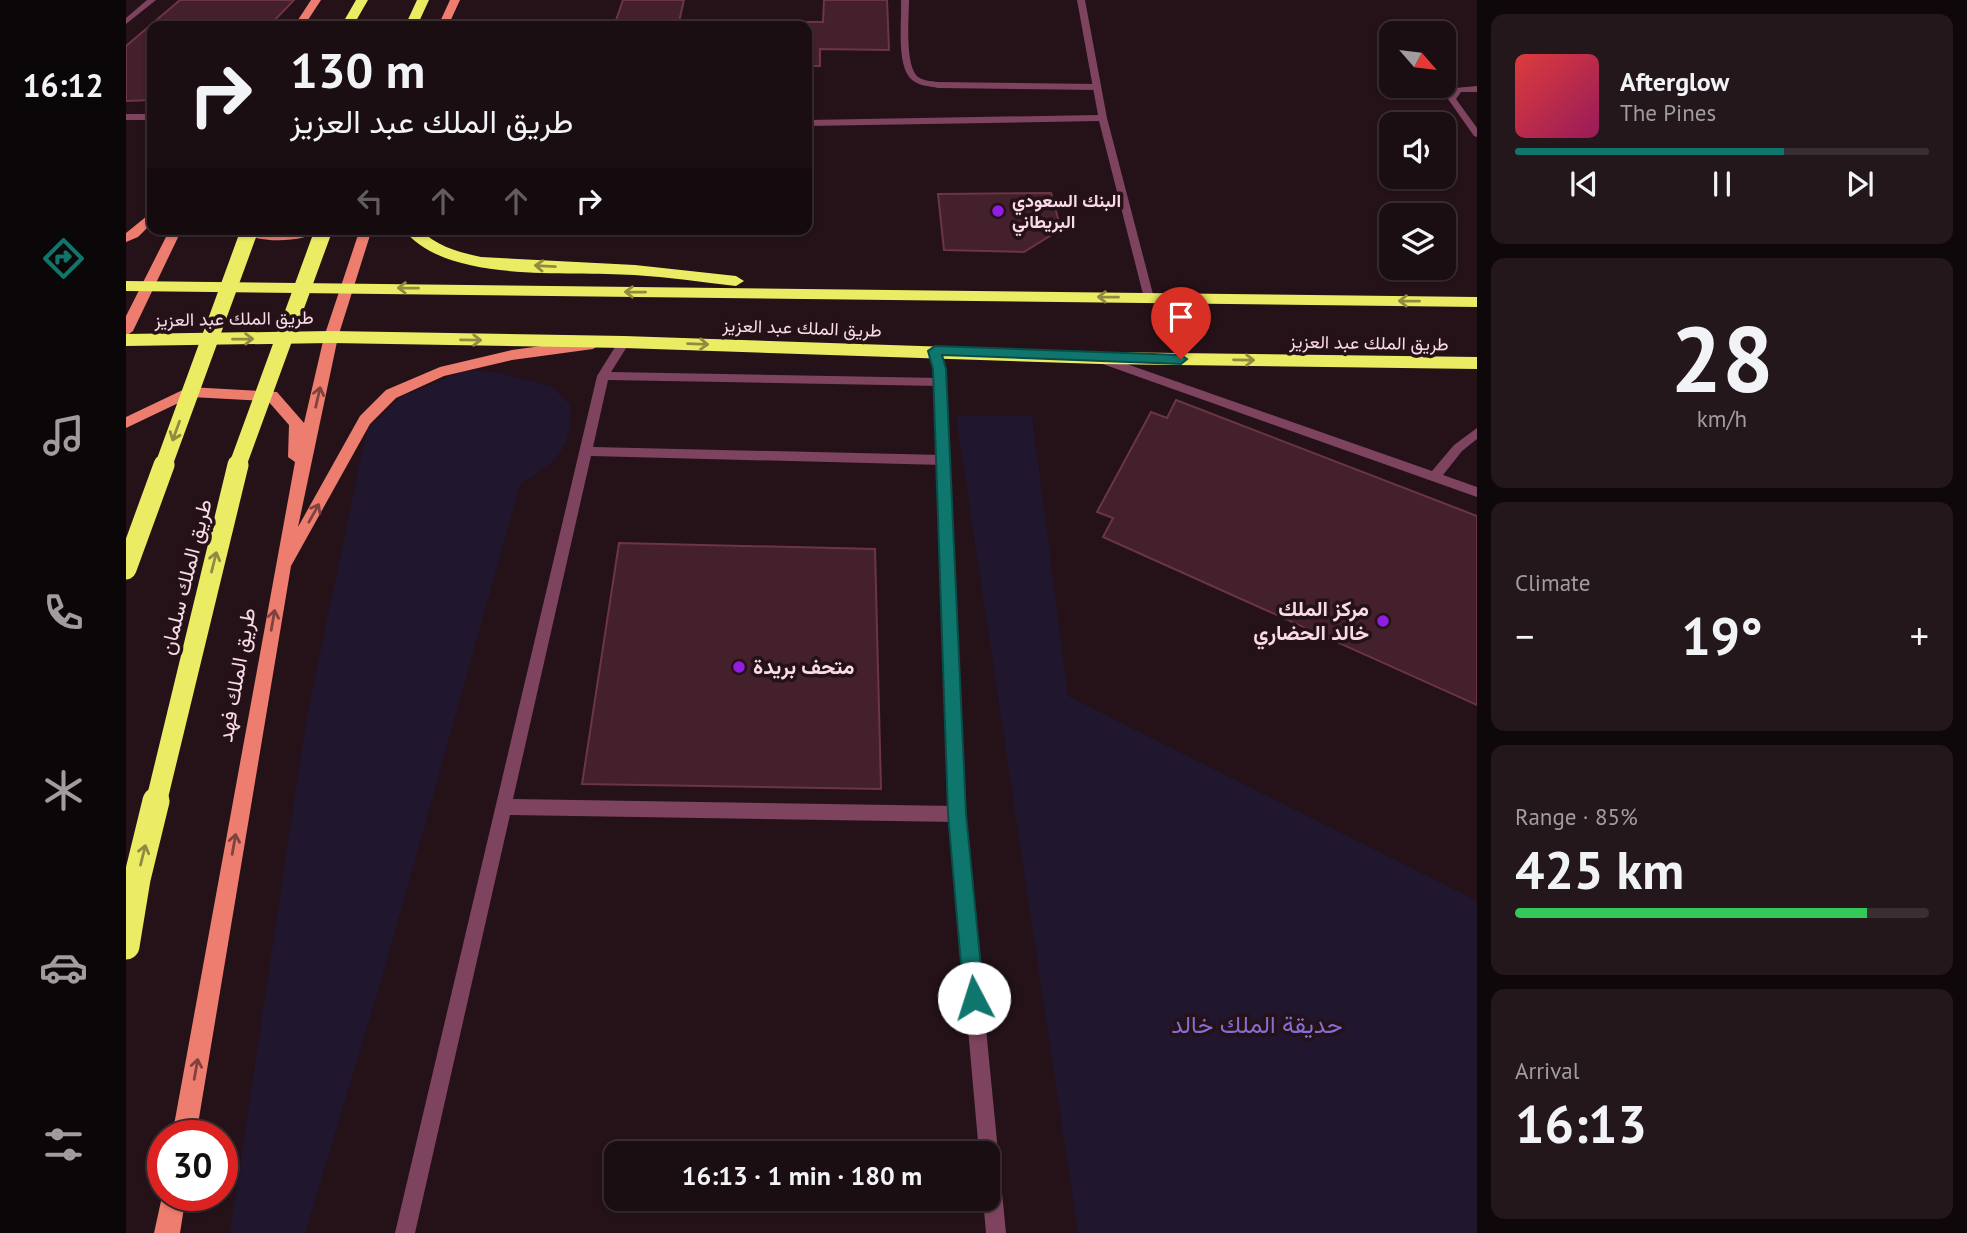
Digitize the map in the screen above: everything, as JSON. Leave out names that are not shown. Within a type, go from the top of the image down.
[{"type":"highway","points":[[349,21],[362,0]]},
{"type":"highway","points":[[413,21],[423,0]]},
{"type":"highway","points":[[126,569],[248,235]]},
{"type":"highway","name":"طريق الملك سلمان","points":[[126,946],[137,879],[240,456],[322,235]]},
{"type":"highway","points":[[416,235],[430,248],[481,263],[635,270],[857,294]]},
{"type":"highway","name":"طريق الملك عبد العزيز","points":[[126,286],[1477,302]]},
{"type":"highway","name":"طريق الملك عبد العزيز","points":[[126,340],[331,337],[616,342],[1100,358],[1477,363]]},
{"type":"main road","points":[[445,21],[455,0]]},
{"type":"main road","points":[[298,21],[315,2]]},
{"type":"main road","points":[[304,21],[315,2]]},
{"type":"main road","points":[[126,238],[147,221]]},
{"type":"main road","points":[[126,331],[173,235]]},
{"type":"main road","points":[[259,235],[298,235]]},
{"type":"main road","name":"طريق الملك فهد","points":[[187,1120],[295,495],[331,337],[364,235]]},
{"type":"main road","points":[[282,573],[365,420],[391,394],[440,372],[512,355],[616,342]]},
{"type":"main road","points":[[126,423],[189,392],[272,396],[297,424],[295,495]]},
{"type":"main road","points":[[167,1233],[171,1211]]},
{"type":"street","points":[[126,22],[152,0]]},
{"type":"street","points":[[905,0],[907,64],[912,76],[922,82],[938,85],[1097,87]]},
{"type":"street","points":[[1081,0],[1103,118],[1149,298]]},
{"type":"street","points":[[1477,89],[1458,90],[1452,99],[1477,134]]},
{"type":"street","points":[[126,117],[147,117]]},
{"type":"street","points":[[812,123],[1103,118]]},
{"type":"street","points":[[405,1233],[603,376],[616,342]]},
{"type":"street","points":[[935,351],[940,382],[957,814],[996,1233]]},
{"type":"street","points":[[1100,358],[1477,492]]},
{"type":"street","points":[[603,376],[940,382]]},
{"type":"street","points":[[1434,477],[1458,448],[1477,432]]},
{"type":"street","points":[[586,451],[943,460]]},
{"type":"street","points":[[503,807],[957,814]]},
{"type":"green space","points":[[467,370],[494,372],[551,386],[570,405],[568,435],[560,454],[520,485],[381,981],[305,1233],[230,1233],[233,1211],[238,1211],[238,1179],[306,721],[367,429],[400,397]]},
{"type":"green space","name":"حديقة الملك خالد","points":[[956,416],[1032,416],[1068,696],[1477,901],[1477,1233],[1078,1233]]},
{"type":"building","points":[[180,0],[294,0],[274,21],[155,21]]},
{"type":"building","points":[[623,0],[684,0],[679,21],[616,21]]},
{"type":"building","points":[[824,0],[887,0],[889,50],[820,49],[820,66],[812,66],[812,22],[823,22]]},
{"type":"building","points":[[147,28],[147,100],[126,101],[126,46]]},
{"type":"building","name":"البنك السعودي البريطاني","points":[[1051,193],[1061,229],[1024,252],[944,250],[938,194]]},
{"type":"building","name":"مركز الملك خالد الحضاري","points":[[1176,400],[1477,516],[1477,705],[1103,537],[1113,518],[1097,512],[1151,412],[1167,418]]},
{"type":"building","name":"متحف بريدة","points":[[619,543],[875,549],[881,789],[582,784]]},
{"type":"place","name":"البنك السعودي البريطاني","points":[[998,211]]},
{"type":"place","name":"مركز الملك خالد الحضاري","points":[[1383,621]]},
{"type":"place","name":"متحف بريدة","points":[[739,667]]},
{"type":"route","points":[[974,998],[957,814],[939,369],[935,351],[1181,359]]}]
